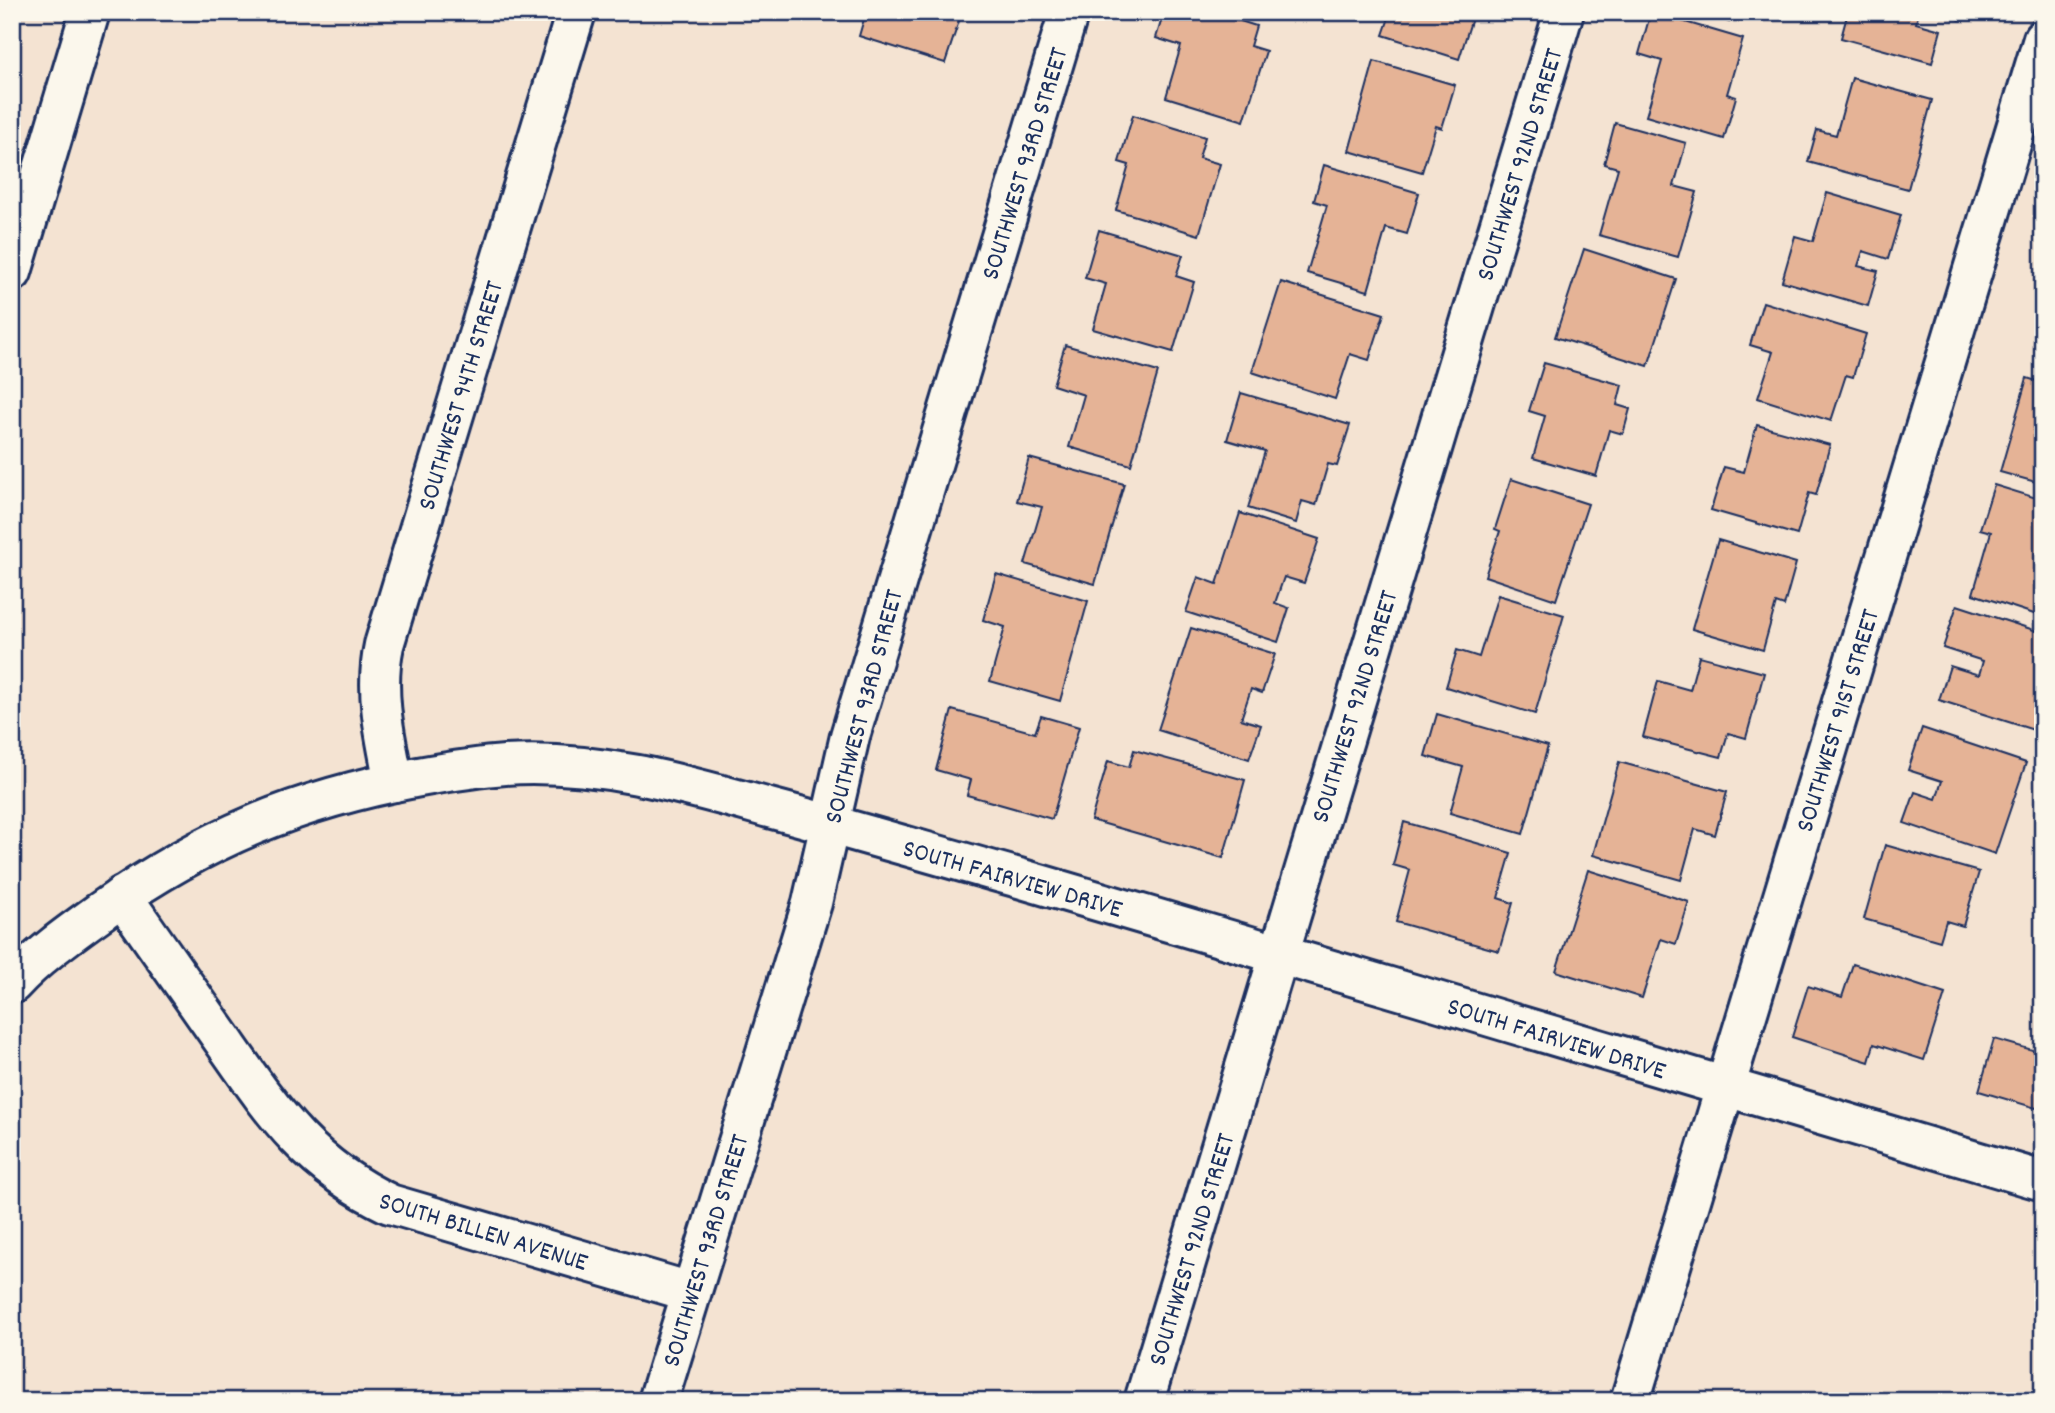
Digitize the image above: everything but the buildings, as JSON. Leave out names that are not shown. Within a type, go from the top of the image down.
[{"type":"street","points":[[12,272],[90,12]]},
{"type":"street","name":"SOUTHWEST 94TH STREET","points":[[394,782],[383,728],[379,672],[384,645],[576,12]]},
{"type":"street","name":"SOUTHWEST 93RD STREET","points":[[658,1401],[812,903],[850,736],[1069,12]]},
{"type":"street","name":"SOUTHWEST 92ND STREET","points":[[1144,1401],[1563,12]]},
{"type":"street","name":"SOUTHWEST 91ST STREET","points":[[1630,1401],[2043,39]]},
{"type":"street","name":"SOUTH FAIRVIEW DRIVE","points":[[12,984],[67,936],[122,896],[183,857],[272,816],[322,799],[394,782],[505,765],[557,765],[600,769],[659,778],[830,824],[1279,953],[2043,1181]]},
{"type":"street","name":"SOUTH BILLEN AVENUE","points":[[122,896],[269,1105],[303,1145],[338,1175],[390,1205],[691,1292]]}]
